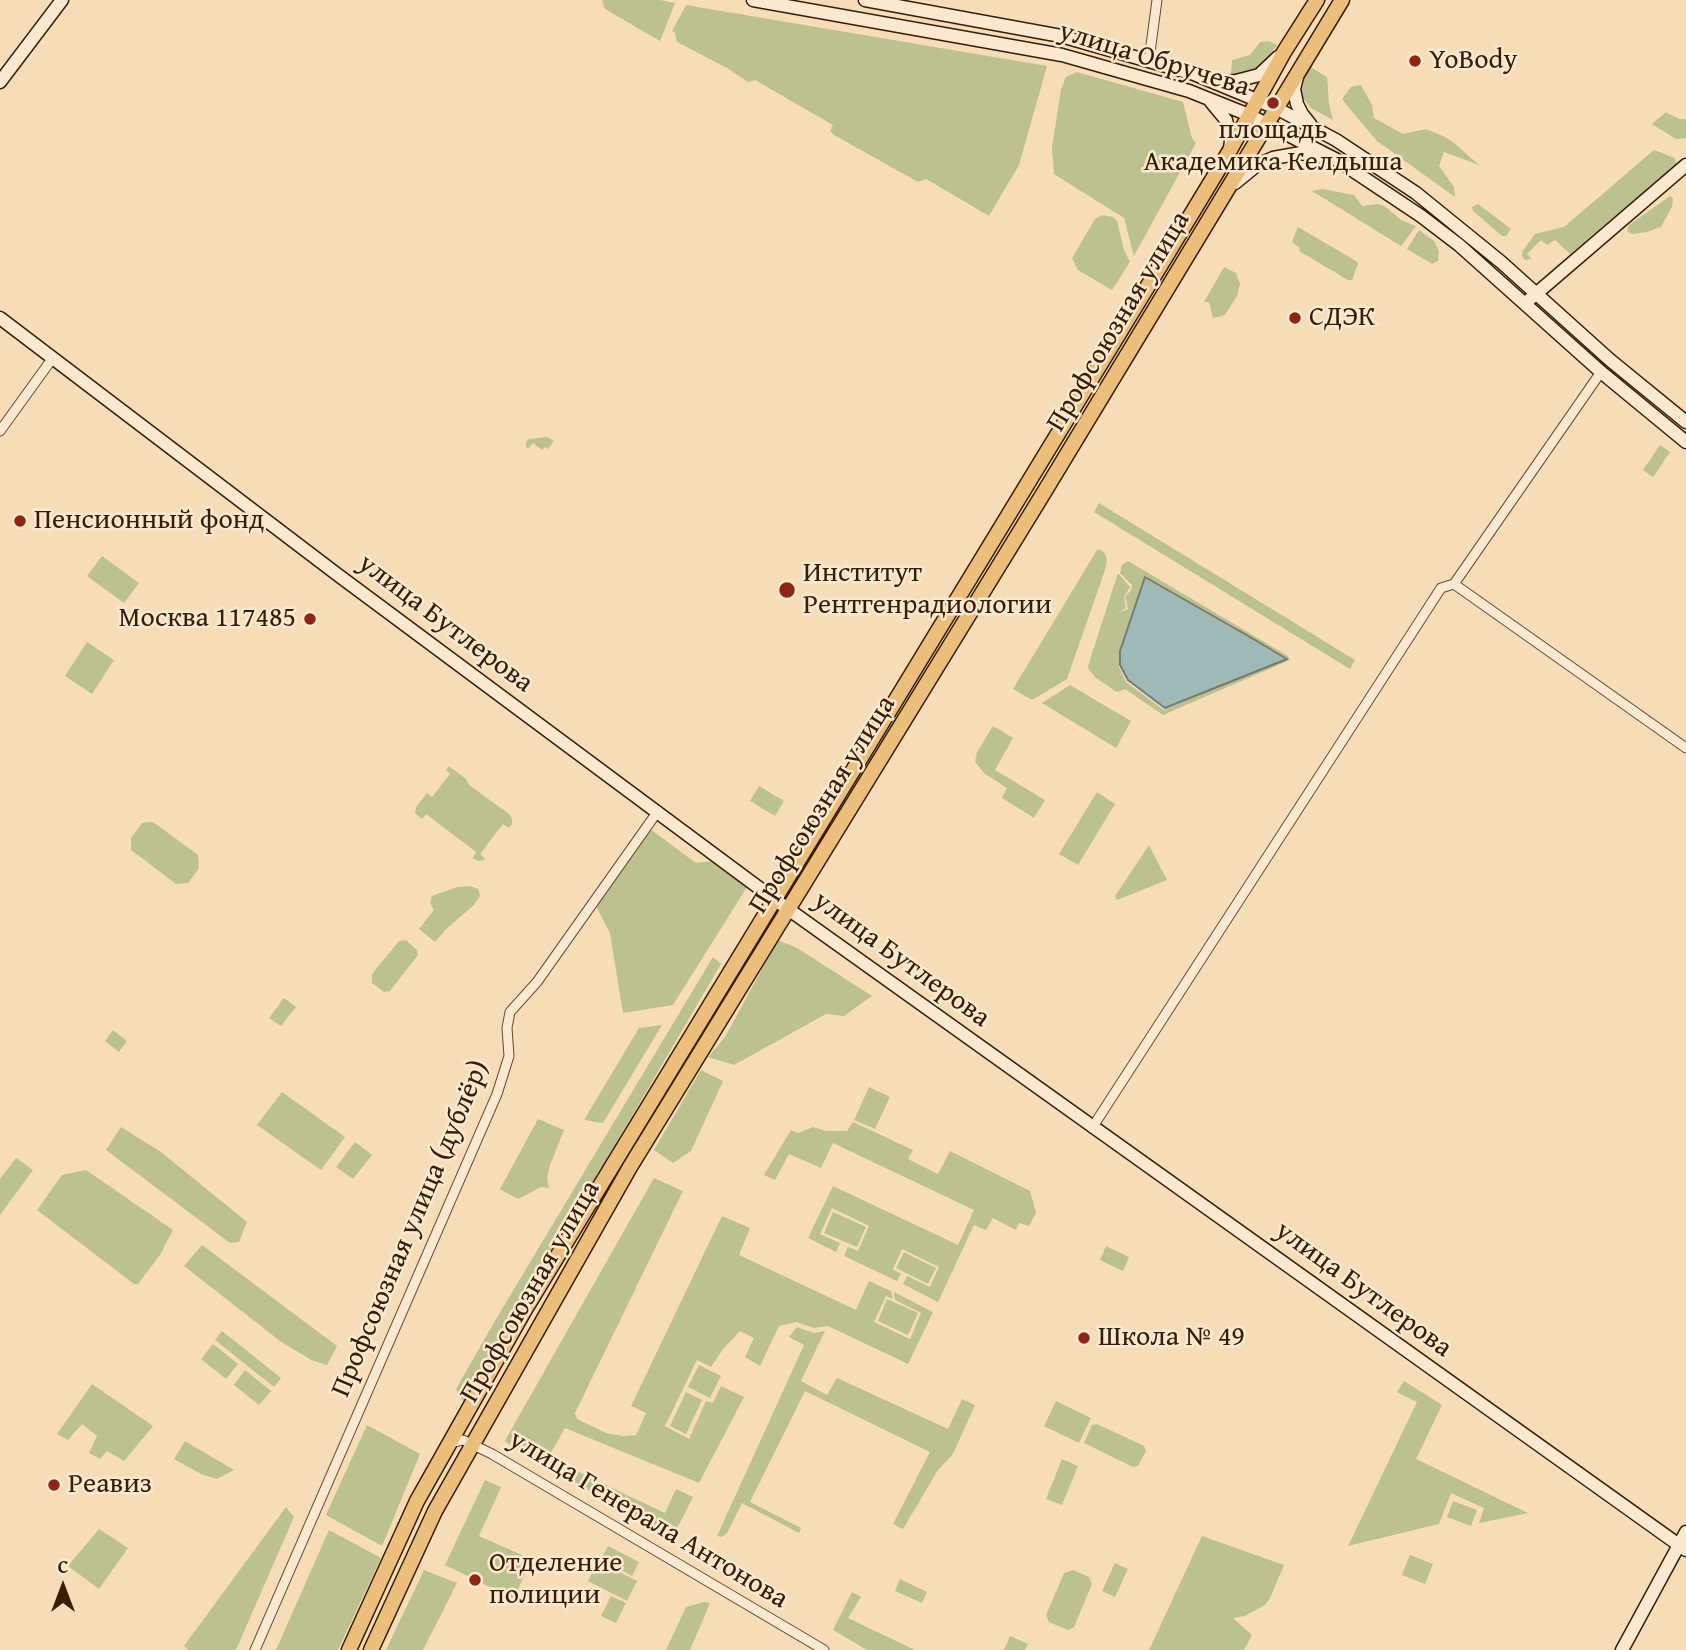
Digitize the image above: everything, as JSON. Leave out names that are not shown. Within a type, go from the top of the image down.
[{"type":"main road","points":[[1249,115],[1317,0]]},
{"type":"main road","name":"Профсоюзная улица","points":[[371,1650],[435,1511],[636,1156],[875,770],[1342,0]]},
{"type":"main road","name":"Профсоюзная улица","points":[[349,1650],[390,1558],[446,1446],[484,1380],[1230,152],[1249,115]]},
{"type":"street","points":[[0,82],[62,0]]},
{"type":"street","name":"улица Обручева","points":[[753,0],[1044,51],[1143,76],[1249,115],[1337,160],[1422,216],[1601,372],[1686,442]]},
{"type":"street","name":"улица Обручева","points":[[865,0],[1061,36],[1216,82],[1276,108],[1312,127],[1416,193],[1686,422]]},
{"type":"street","points":[[1149,60],[1157,0]]},
{"type":"street","points":[[1216,82],[1236,81],[1259,75],[1284,52]]},
{"type":"street","points":[[1298,72],[1294,89],[1297,104],[1312,127]]},
{"type":"street","points":[[1206,97],[1226,120],[1231,140],[1230,152]]},
{"type":"street","points":[[1229,189],[1257,165],[1285,154],[1308,154],[1337,160]]},
{"type":"street","points":[[1524,304],[1686,164]]},
{"type":"street","name":"улица Бутлерова","points":[[0,318],[338,575],[787,909],[1682,1547]]},
{"type":"street","points":[[0,431],[52,359]]},
{"type":"street","points":[[1092,1128],[1441,588],[1454,584],[1601,372]]},
{"type":"street","points":[[1454,584],[1686,748]]},
{"type":"street","name":"Профсоюзная улица (дублёр)","points":[[255,1650],[497,1094],[509,1056],[507,1028],[510,1012],[537,982],[658,811]]},
{"type":"street","points":[[484,1380],[484,1389],[490,1395],[503,1391]]},
{"type":"street","name":"улица Генерала Антонова","points":[[446,1446],[463,1440],[472,1443],[824,1650]]},
{"type":"street","points":[[1622,1650],[1682,1547],[1686,1532]]},
{"type":"green space","points":[[602,0],[660,0],[675,3],[660,41],[605,9]]},
{"type":"green space","points":[[686,5],[1047,66],[1019,165],[989,216],[926,179],[918,182],[834,135],[830,131],[833,125],[755,80],[748,82],[677,42],[672,31]]},
{"type":"green space","points":[[1269,41],[1277,45],[1264,63],[1256,70],[1231,75],[1232,60],[1250,55],[1260,42]]},
{"type":"green space","points":[[1309,66],[1327,77],[1333,120],[1311,108],[1301,96],[1299,86]]},
{"type":"green space","points":[[1077,72],[1183,102],[1192,138],[1196,143],[1134,256],[1124,218],[1054,174],[1052,147],[1061,89],[1066,77]]},
{"type":"green space","points":[[1361,85],[1372,105],[1374,118],[1403,134],[1426,129],[1443,136],[1479,165],[1444,152],[1439,166],[1454,187],[1455,197],[1377,141],[1359,120],[1342,99],[1351,87]]},
{"type":"green space","points":[[1666,112],[1679,119],[1686,119],[1686,138],[1676,139],[1652,124]]},
{"type":"green space","points":[[1654,150],[1675,158],[1676,164],[1570,254],[1555,240],[1547,245],[1541,240],[1527,254],[1532,259],[1525,260],[1522,252],[1535,234],[1564,227]]},
{"type":"green space","points":[[1323,189],[1354,195],[1362,206],[1378,204],[1386,207],[1401,220],[1416,226],[1401,246],[1312,191]]},
{"type":"green space","points":[[1670,196],[1673,198],[1672,207],[1661,227],[1632,234],[1627,231],[1629,225]]},
{"type":"green space","points":[[1478,204],[1511,229],[1506,236],[1502,236],[1473,211],[1472,207]]},
{"type":"green space","points":[[1102,215],[1113,217],[1117,221],[1130,262],[1112,290],[1078,270],[1072,258],[1095,219]]},
{"type":"green space","points":[[1298,227],[1356,261],[1358,264],[1352,280],[1299,251],[1300,248],[1292,242]]},
{"type":"green space","points":[[1419,230],[1434,241],[1439,251],[1438,261],[1432,264],[1407,249]]},
{"type":"green space","points":[[1224,267],[1236,273],[1240,284],[1237,296],[1225,315],[1213,318],[1209,302],[1204,302]]},
{"type":"green space","points":[[547,437],[554,441],[548,449],[545,447],[542,450],[533,443],[528,449],[526,447],[529,439]]},
{"type":"green space","points":[[1660,445],[1670,452],[1653,477],[1643,470]]},
{"type":"green space","points":[[1099,503],[1355,660],[1350,669],[1094,512]]},
{"type":"green space","points":[[1097,550],[1105,554],[1105,570],[1067,679],[1032,700],[1013,689]]},
{"type":"green space","points":[[102,556],[139,583],[124,603],[87,576]]},
{"type":"green space","points":[[1128,561],[1288,656],[1290,660],[1163,715],[1125,689],[1115,691],[1096,678],[1088,666],[1118,573],[1130,587],[1124,597],[1126,608],[1117,613],[1128,609],[1125,597],[1132,585],[1120,573],[1122,565]],"holes":[[[1145,576],[1287,658],[1164,710],[1126,682],[1119,667],[1119,652]]]},
{"type":"green space","points":[[87,642],[114,660],[92,694],[65,676]]},
{"type":"green space","points":[[1070,685],[1131,721],[1116,748],[1042,703]]},
{"type":"green space","points":[[993,726],[1013,738],[995,770],[1045,800],[1034,818],[1002,798],[1007,788],[985,774],[975,762],[977,752]]},
{"type":"green space","points":[[449,766],[512,819],[509,828],[503,824],[480,854],[485,859],[483,860],[473,858],[476,852],[426,814],[422,819],[415,813],[416,807],[427,793],[432,797],[450,774],[446,770]]},
{"type":"green space","points":[[759,786],[784,801],[775,816],[750,801]]},
{"type":"green space","points":[[1097,792],[1115,804],[1078,865],[1059,854]]},
{"type":"green space","points":[[153,822],[198,855],[199,868],[188,883],[176,884],[131,850],[131,838],[142,823]]},
{"type":"green space","points":[[650,829],[696,863],[714,861],[747,887],[673,1005],[623,1013],[610,933],[595,904]]},
{"type":"green space","points":[[1149,845],[1167,880],[1117,900],[1115,896]]},
{"type":"green space","points":[[470,886],[478,889],[480,896],[435,942],[419,929],[434,910],[430,903],[432,896],[457,887]]},
{"type":"green space","points":[[406,940],[417,950],[418,955],[390,991],[384,992],[372,983],[372,974],[399,941]]},
{"type":"green space","points":[[778,940],[797,948],[872,996],[844,1016],[826,1014],[734,1065],[708,1057],[725,1037]]},
{"type":"green space","points":[[713,957],[721,964],[464,1403],[456,1389]]},
{"type":"green space","points":[[284,998],[296,1007],[281,1026],[269,1018]]},
{"type":"green space","points":[[662,1025],[603,1123],[584,1120],[639,1028]]},
{"type":"green space","points":[[113,1030],[127,1041],[119,1052],[105,1041]]},
{"type":"green space","points":[[701,1070],[723,1081],[691,1151],[673,1163],[654,1150]]},
{"type":"green space","points":[[869,1087],[890,1097],[875,1129],[854,1120]]},
{"type":"green space","points":[[282,1092],[345,1137],[321,1170],[257,1125]]},
{"type":"green space","points":[[538,1119],[564,1130],[550,1165],[547,1178],[549,1188],[541,1187],[518,1199],[500,1189]]},
{"type":"green space","points":[[853,1122],[913,1150],[908,1159],[938,1174],[950,1151],[1030,1191],[1036,1213],[1029,1226],[1019,1223],[1016,1230],[993,1218],[986,1230],[974,1225],[938,1302],[903,1284],[907,1276],[930,1287],[939,1267],[902,1249],[893,1269],[901,1274],[897,1281],[844,1256],[848,1247],[858,1251],[869,1226],[832,1208],[820,1234],[840,1243],[836,1252],[808,1238],[833,1186],[958,1245],[974,1210],[833,1143],[821,1168],[789,1154],[775,1180],[764,1175],[791,1130],[798,1133],[813,1127],[826,1131],[847,1131]]},
{"type":"green space","points":[[121,1127],[161,1152],[247,1222],[239,1242],[230,1243],[106,1150]]},
{"type":"green space","points":[[355,1142],[372,1155],[353,1179],[336,1167]]},
{"type":"green space","points":[[16,1158],[33,1170],[0,1215],[0,1179]]},
{"type":"green space","points":[[86,1170],[173,1230],[160,1255],[138,1284],[134,1284],[37,1210],[62,1175]]},
{"type":"green space","points":[[654,1178],[683,1191],[575,1413],[577,1419],[606,1433],[636,1435],[646,1413],[631,1406],[722,1216],[750,1228],[739,1255],[856,1310],[869,1281],[891,1291],[893,1299],[886,1296],[874,1322],[910,1339],[921,1313],[895,1300],[894,1292],[933,1312],[908,1364],[828,1326],[814,1328],[796,1322],[779,1326],[760,1366],[745,1357],[754,1338],[740,1331],[711,1367],[697,1360],[665,1426],[689,1439],[706,1401],[713,1403],[721,1386],[744,1397],[699,1483],[565,1428],[544,1465],[510,1445],[505,1441],[507,1437]]},
{"type":"green space","points":[[833,1212],[866,1227],[857,1247],[824,1233]]},
{"type":"green space","points":[[202,1245],[337,1346],[327,1365],[311,1360],[280,1341],[184,1266]]},
{"type":"green space","points":[[1106,1246],[1129,1257],[1123,1271],[1100,1260]]},
{"type":"green space","points":[[904,1252],[936,1268],[928,1284],[896,1268]]},
{"type":"green space","points":[[887,1299],[918,1313],[908,1335],[878,1321]]},
{"type":"green space","points":[[797,1327],[814,1333],[825,1331],[801,1381],[827,1395],[837,1378],[948,1429],[962,1399],[975,1405],[953,1454],[938,1470],[903,1529],[893,1524],[930,1452],[805,1391],[750,1502],[801,1528],[799,1533],[742,1503],[727,1533],[722,1537],[717,1536],[804,1345],[789,1337]]},
{"type":"green space","points":[[222,1331],[281,1378],[274,1387],[215,1340]]},
{"type":"green space","points":[[213,1344],[238,1364],[226,1379],[201,1359]]},
{"type":"green space","points":[[699,1365],[721,1376],[710,1398],[688,1387]]},
{"type":"green space","points":[[245,1370],[271,1391],[259,1405],[234,1385]]},
{"type":"green space","points":[[1404,1381],[1442,1405],[1416,1459],[1528,1513],[1479,1523],[1484,1508],[1451,1493],[1439,1524],[1348,1546],[1417,1402],[1397,1392]]},
{"type":"green space","points":[[92,1384],[153,1426],[124,1461],[107,1451],[100,1459],[89,1453],[97,1436],[82,1424],[68,1440],[57,1434]]},
{"type":"green space","points":[[686,1392],[702,1400],[686,1434],[670,1426]]},
{"type":"green space","points":[[1056,1401],[1091,1418],[1079,1443],[1044,1426]]},
{"type":"green space","points":[[1097,1424],[1144,1446],[1146,1451],[1138,1466],[1133,1467],[1084,1443],[1092,1425]]},
{"type":"green space","points":[[367,1425],[420,1454],[382,1546],[326,1515]]},
{"type":"green space","points":[[185,1441],[234,1470],[217,1479],[201,1474],[174,1459]]},
{"type":"green space","points":[[551,1459],[665,1513],[676,1489],[693,1497],[672,1538],[548,1467]]},
{"type":"green space","points":[[1062,1459],[1078,1466],[1062,1505],[1046,1499]]},
{"type":"green space","points":[[485,1480],[501,1487],[479,1536],[531,1559],[514,1599],[445,1565]]},
{"type":"green space","points":[[1453,1501],[1477,1510],[1471,1526],[1447,1517]]},
{"type":"green space","points":[[286,1507],[294,1517],[236,1650],[188,1650],[184,1646]]},
{"type":"green space","points":[[99,1529],[128,1548],[99,1589],[68,1566]]},
{"type":"green space","points":[[329,1530],[381,1558],[338,1650],[276,1650]]},
{"type":"green space","points":[[1202,1536],[1284,1565],[1270,1598],[1265,1605],[1245,1616],[1233,1618],[1252,1635],[1244,1650],[1149,1650]]},
{"type":"green space","points":[[608,1546],[639,1562],[632,1576],[601,1559]]},
{"type":"green space","points":[[1410,1555],[1433,1564],[1425,1584],[1402,1575]]},
{"type":"green space","points":[[598,1561],[637,1581],[627,1601],[588,1581]]},
{"type":"green space","points":[[1115,1563],[1128,1569],[1115,1597],[1102,1591]]},
{"type":"green space","points":[[424,1570],[457,1583],[423,1650],[386,1650]]},
{"type":"green space","points":[[1073,1570],[1089,1577],[1092,1584],[1074,1627],[1068,1630],[1049,1622],[1046,1615],[1064,1573]]},
{"type":"green space","points":[[900,1579],[927,1592],[922,1603],[895,1591]]},
{"type":"green space","points":[[852,1592],[861,1597],[848,1618],[915,1650],[867,1650],[833,1630]]},
{"type":"green space","points":[[611,1596],[626,1603],[616,1623],[601,1616]]},
{"type":"green space","points":[[710,1603],[690,1650],[666,1650],[686,1607]]},
{"type":"green space","points":[[1010,1636],[1028,1644],[1025,1650],[1004,1650]]},
{"type":"water","points":[[1145,577],[1287,659],[1165,708],[1128,680],[1120,665],[1120,651]]},
{"type":"place","name":"YoBody","points":[[1415,61]]},
{"type":"place","name":"площадь Академика Келдыша","points":[[1273,103]]},
{"type":"place","name":"СДЭК","points":[[1295,318]]},
{"type":"place","name":"Пенсионный фонд","points":[[20,521]]},
{"type":"place","name":"Институт Рентгенрадиологии","points":[[787,590]]},
{"type":"place","name":"Москва 117485","points":[[310,619]]},
{"type":"place","name":"Школа № 49","points":[[1084,1338]]},
{"type":"place","name":"Реавиз","points":[[54,1485]]},
{"type":"place","name":"Отделение полиции","points":[[475,1580]]}]
